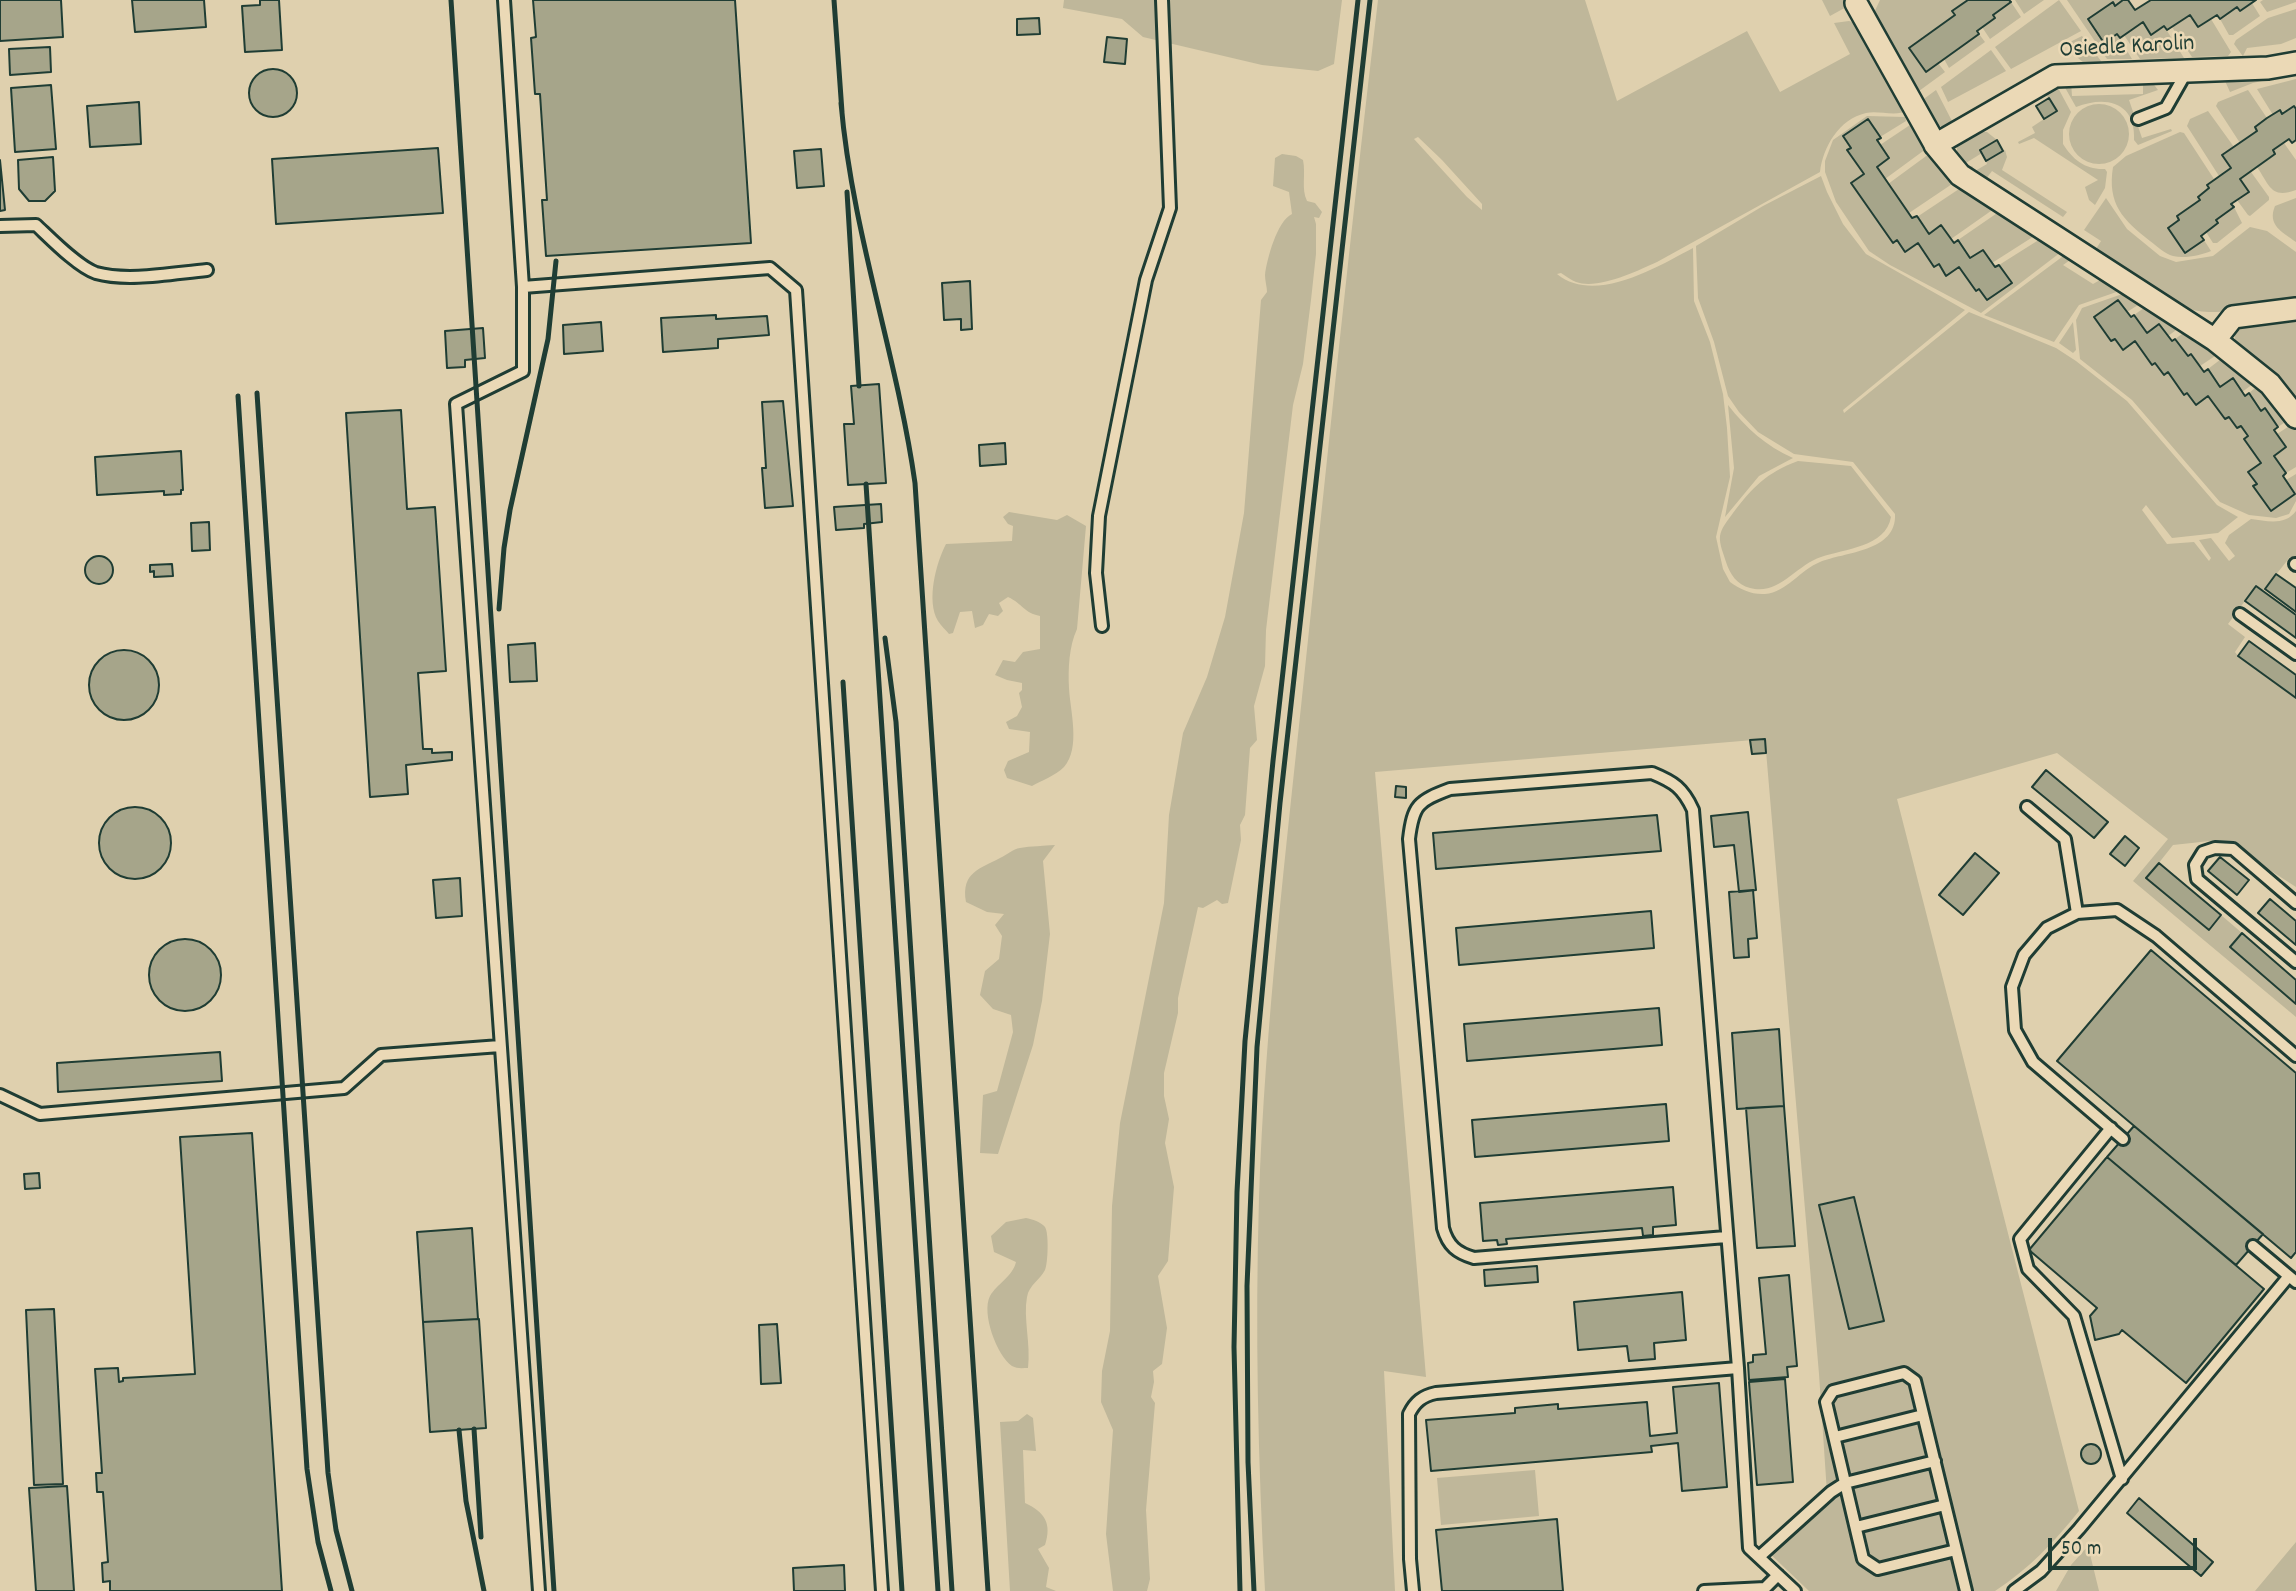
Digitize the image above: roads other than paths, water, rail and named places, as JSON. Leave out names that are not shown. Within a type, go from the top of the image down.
[{"type":"street","points":[[1856,3],[1935,145],[1960,175],[2215,340],[2270,384],[2296,417]]},
{"type":"street","name":"Osiedle Karolin","points":[[1935,145],[2055,76],[2268,68],[2296,63]]},
{"type":"street","points":[[2215,340],[2233,317],[2296,309]]},
{"type":"lane","points":[[503,0],[523,287],[523,371],[456,404],[539,1591]]},
{"type":"lane","points":[[1102,626],[1096,573],[1099,516],[1146,280],[1170,208],[1162,0]]},
{"type":"lane","points":[[2138,119],[2166,108],[2186,71]]},
{"type":"lane","points":[[0,226],[36,225],[66,252],[95,272],[127,276],[207,270]]},
{"type":"lane","points":[[523,287],[770,268],[796,290],[882,1591]]},
{"type":"lane","points":[[2240,614],[2296,654]]},
{"type":"lane","points":[[1726,1237],[1474,1258],[1459,1254],[1447,1241],[1443,1228],[1409,839],[1412,814],[1429,797],[1450,789],[1651,773],[1671,781],[1686,794],[1693,810],[1738,1368],[1749,1548],[1795,1591]]},
{"type":"lane","points":[[2027,807],[2065,839],[2077,913]]},
{"type":"lane","points":[[2296,903],[2233,849],[2215,848],[2203,852],[2194,865],[2197,879],[2296,962]]},
{"type":"lane","points":[[2123,1139],[2032,1062],[2015,1030],[2012,986],[2024,955],[2048,928],[2077,913],[2117,910],[2156,936],[2296,1056]]},
{"type":"lane","points":[[0,1095],[40,1114],[344,1088],[382,1055],[500,1046]]},
{"type":"lane","points":[[2111,1128],[2020,1239],[2028,1269],[2074,1316],[2122,1479]]},
{"type":"lane","points":[[2014,1591],[2041,1571],[2293,1279],[2253,1246]]},
{"type":"lane","points":[[1413,1591],[1409,1414],[1413,1406],[1426,1395],[1738,1368]]},
{"type":"lane","points":[[1956,1550],[1878,1569],[1863,1559],[1826,1402],[1833,1391],[1904,1373],[1915,1381],[1966,1591]]},
{"type":"lane","points":[[1835,1437],[1923,1415]]},
{"type":"lane","points":[[1759,1557],[1831,1492],[1845,1483],[1934,1461]]},
{"type":"lane","points":[[1856,1527],[1945,1505]]},
{"type":"lane","points":[[1704,1591],[1765,1588],[1778,1575]]},
{"type":"railway","points":[[451,0],[554,1591]]},
{"type":"railway","points":[[834,0],[842,112]]},
{"type":"railway","points":[[1240,1591],[1234,1347],[1237,1192],[1245,1041],[1273,761],[1358,0]]},
{"type":"railway","points":[[1254,1591],[1248,1462],[1247,1286],[1257,1047],[1280,803],[1370,0]]},
{"type":"railway","points":[[841,103],[855,199],[915,483],[988,1591]]},
{"type":"railway","points":[[847,192],[859,386]]},
{"type":"railway","points":[[499,609],[510,510],[548,339],[556,261]]},
{"type":"railway","points":[[257,393],[328,1473],[336,1530],[352,1591]]},
{"type":"railway","points":[[238,396],[307,1469],[318,1542],[331,1591]]},
{"type":"railway","points":[[866,484],[938,1591]]},
{"type":"railway","points":[[885,638],[896,722],[952,1591]]},
{"type":"railway","points":[[843,682],[902,1591]]},
{"type":"railway","points":[[474,1429],[481,1537]]},
{"type":"railway","points":[[459,1430],[466,1501],[484,1591]]}]
